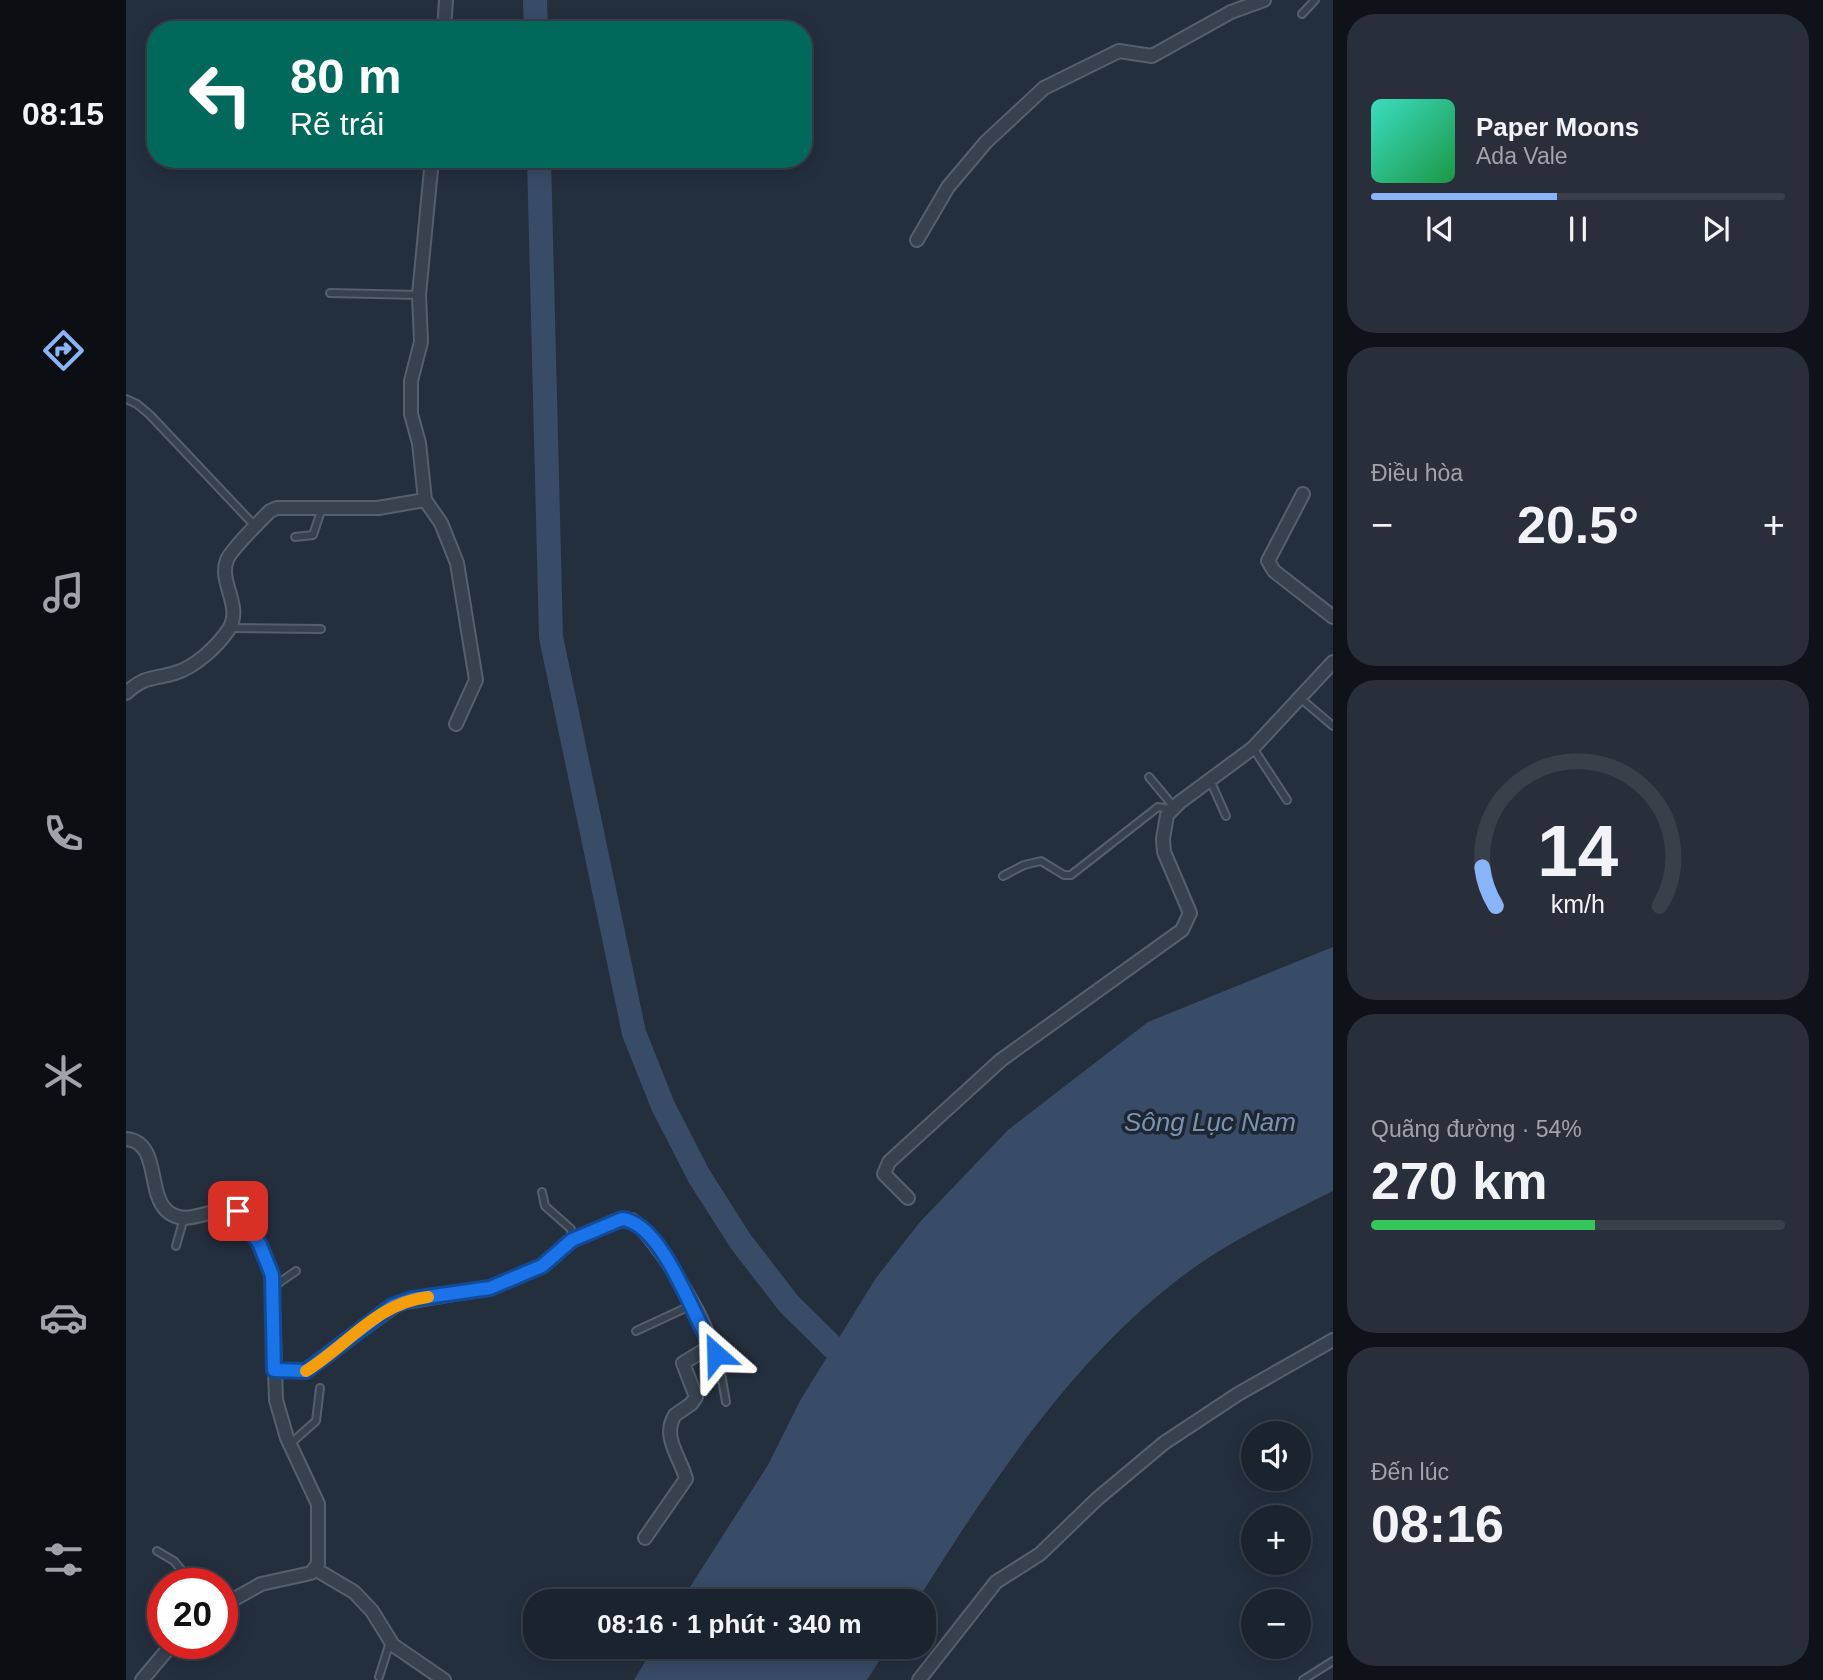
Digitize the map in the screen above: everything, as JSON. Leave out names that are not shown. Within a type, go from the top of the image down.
[{"type":"street","points":[[445,21],[446,0]]},
{"type":"street","points":[[917,240],[930,213],[986,142],[1044,88],[1119,51],[1152,56],[1231,12],[1264,0]]},
{"type":"street","points":[[431,168],[419,295],[421,342],[411,382],[411,414],[419,443],[425,500],[442,523],[457,563],[476,680],[456,723]]},
{"type":"street","points":[[1303,494],[1268,561],[1274,571],[1333,617]]},
{"type":"street","points":[[126,693],[144,679],[171,675],[194,663],[229,628],[233,609],[226,571],[227,559],[270,511],[277,508],[378,508],[425,500]]},
{"type":"street","points":[[908,1198],[884,1174],[889,1162],[1001,1060],[1182,930],[1188,921],[1189,905],[1164,852],[1164,828],[1173,808],[1253,748],[1333,662]]},
{"type":"street","points":[[126,1139],[141,1145],[148,1157],[162,1205],[173,1215],[184,1218],[221,1208],[243,1215],[268,1263],[272,1287],[274,1370],[279,1416],[318,1504],[318,1556],[315,1569],[306,1575],[254,1586],[238,1596]]},
{"type":"street","points":[[274,1370],[306,1371],[392,1306],[412,1299],[490,1288],[542,1266],[572,1240],[615,1221],[632,1220],[657,1245],[692,1305],[711,1346],[708,1351],[683,1363],[696,1397],[675,1415],[671,1429],[675,1455],[686,1479],[645,1538]]},
{"type":"street","points":[[919,1680],[996,1582],[1040,1554],[1097,1499],[1164,1443],[1238,1394],[1333,1340]]},
{"type":"street","points":[[315,1569],[354,1592],[372,1611],[390,1642],[444,1680]]},
{"type":"street","points":[[142,1680],[160,1659]]},
{"type":"lane","points":[[1302,14],[1315,0]]},
{"type":"lane","points":[[330,293],[419,295]]},
{"type":"lane","points":[[126,399],[137,404],[149,415],[256,528]]},
{"type":"lane","points":[[295,537],[313,535],[322,508]]},
{"type":"lane","points":[[229,628],[321,629]]},
{"type":"lane","points":[[1300,698],[1333,726]]},
{"type":"lane","points":[[1253,748],[1287,800]]},
{"type":"lane","points":[[1149,777],[1173,808]]},
{"type":"lane","points":[[1210,780],[1226,816]]},
{"type":"lane","points":[[1003,876],[1024,865],[1041,862],[1064,875],[1072,875],[1158,807],[1173,808]]},
{"type":"lane","points":[[542,1192],[545,1206],[571,1229],[572,1240]]},
{"type":"lane","points":[[176,1247],[184,1218]]},
{"type":"lane","points":[[272,1287],[296,1271]]},
{"type":"lane","points":[[636,1331],[692,1305]]},
{"type":"lane","points":[[711,1346],[718,1357],[726,1402]]},
{"type":"lane","points":[[290,1444],[316,1421],[320,1388]]},
{"type":"lane","points":[[157,1551],[174,1561],[180,1568]]},
{"type":"lane","points":[[379,1677],[390,1642]]},
{"type":"lane","points":[[1303,1680],[1333,1661]]},
{"type":"water","name":"Sông Lục Nam","points":[[1333,947],[1333,1191],[1213,1255],[1194,1267],[1137,1314],[1065,1389],[1033,1429],[1002,1471],[925,1589],[689,1589],[768,1465],[801,1399],[876,1278],[920,1222],[1008,1130],[1148,1022]]},
{"type":"water","points":[[647,1659],[880,1659],[867,1680],[634,1680]]},
{"type":"waterway","points":[[535,0],[536,21]]},
{"type":"waterway","points":[[539,168],[551,637],[634,1033],[663,1106],[699,1176],[741,1242],[789,1304],[856,1370]]},
{"type":"slow traffic","points":[[306,1371],[384,1310],[412,1299],[428,1297]]},
{"type":"route","points":[[238,1211],[260,1245],[272,1275],[274,1370],[306,1371],[392,1306],[412,1299],[483,1291],[542,1266],[572,1240],[622,1219],[638,1224],[657,1245],[703,1325],[716,1354]]}]
